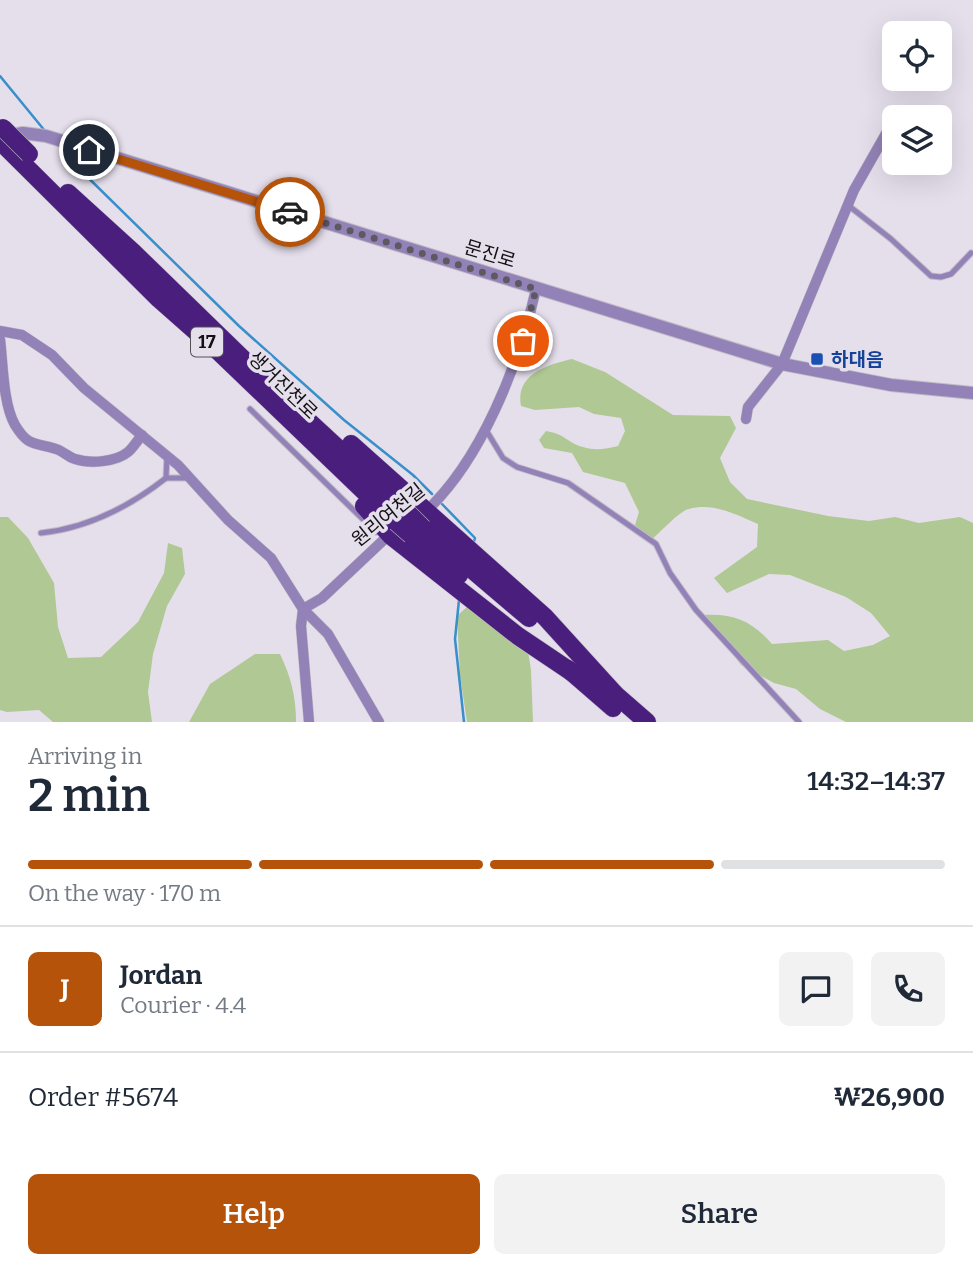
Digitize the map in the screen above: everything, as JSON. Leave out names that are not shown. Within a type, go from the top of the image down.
[{"type":"highway","name":"17","points":[[1,133],[25,158]]},
{"type":"highway","name":"생거진천로","points":[[25,158],[245,360],[393,527]]},
{"type":"highway","name":"생거진천로","points":[[25,158],[159,299],[253,385],[393,527]]},
{"type":"highway","points":[[245,360],[315,413],[420,524]]},
{"type":"highway","name":"17","points":[[393,527],[420,524],[647,722]]},
{"type":"highway","name":"17","points":[[420,524],[576,675],[630,722]]},
{"type":"highway","points":[[393,527],[518,636],[576,675]]},
{"type":"street","name":"문진로","points":[[1,133],[46,136],[782,364],[891,386],[973,393]]},
{"type":"street","points":[[746,419],[748,407],[782,364],[848,205],[882,142]]},
{"type":"street","name":"원리여천길","points":[[303,609],[321,598],[393,527],[415,520],[420,524],[457,474],[485,427],[517,359],[536,289]]},
{"type":"street","points":[[0,331],[22,335],[52,355],[84,388],[167,456],[228,520],[271,558],[303,609],[328,634],[379,722]]},
{"type":"street","points":[[0,339],[8,407],[14,424],[25,438],[38,446],[56,449],[76,460],[94,461],[118,458],[129,452],[142,435]]},
{"type":"street","points":[[303,609],[301,626],[309,722]]},
{"type":"lane","points":[[848,205],[891,239],[931,276],[951,274],[971,253]]},
{"type":"lane","points":[[250,409],[393,527]]},
{"type":"lane","points":[[485,427],[503,458],[517,467],[568,483],[656,544],[670,573],[696,610],[799,722]]},
{"type":"lane","points":[[166,478],[167,456]]},
{"type":"lane","points":[[41,533],[99,520],[127,506],[166,478],[190,478]]},
{"type":"green space","points":[[572,359],[605,372],[673,415],[730,416],[736,428],[720,458],[730,482],[747,499],[828,516],[869,521],[895,517],[919,523],[960,517],[973,523],[973,722],[846,722],[820,709],[796,689],[774,683],[741,665],[703,615],[724,615],[742,620],[757,629],[772,644],[828,640],[844,651],[873,645],[890,636],[871,613],[846,597],[790,575],[769,574],[727,593],[714,578],[757,547],[758,524],[725,510],[698,507],[680,514],[651,540],[635,525],[639,512],[625,483],[583,472],[572,453],[544,448],[539,440],[546,431],[587,448],[605,449],[618,446],[625,431],[621,418],[594,414],[579,407],[535,410],[521,406],[520,395],[528,379],[543,368]]},
{"type":"green space","points":[[0,517],[8,517],[28,538],[54,583],[58,627],[68,658],[101,657],[138,622],[164,573],[168,543],[182,548],[185,574],[167,606],[153,654],[148,692],[152,722],[53,722],[39,710],[0,710]]},
{"type":"green space","points":[[468,606],[528,651],[533,722],[467,722],[460,675],[457,616]]},
{"type":"green space","points":[[255,654],[280,654],[292,687],[296,722],[189,722],[210,684]]},
{"type":"waterway","points":[[0,76],[45,131]]},
{"type":"waterway","points":[[61,151],[239,326],[432,494]]},
{"type":"waterway","points":[[442,504],[475,538],[473,545]]},
{"type":"waterway","points":[[459,600],[455,639],[464,722]]},
{"type":"way so far","points":[[290,212],[536,289],[523,341]]},
{"type":"place","name":"하대음","points":[[817,359]]},
{"type":"route","points":[[89,150],[290,212]]}]
